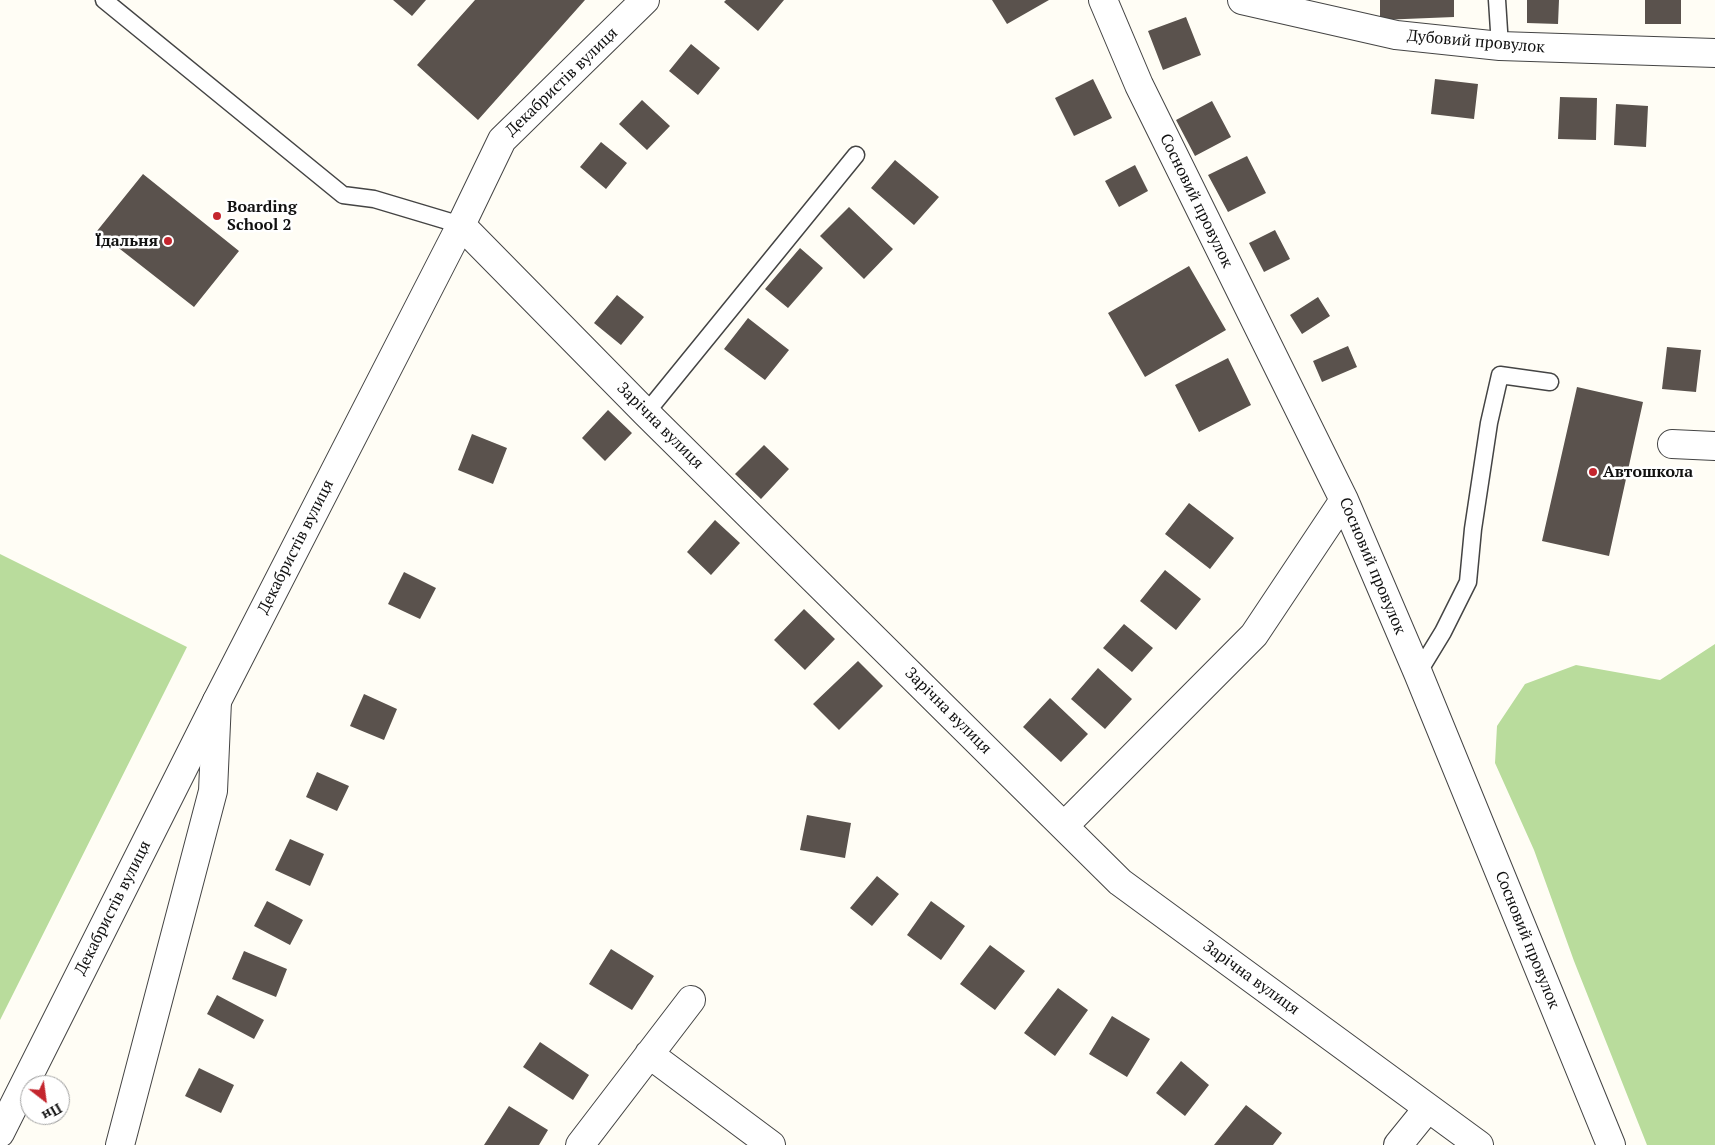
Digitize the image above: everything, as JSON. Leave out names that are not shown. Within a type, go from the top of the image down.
[{"type":"street","name":"Декабристів вулиця","points":[[0,1133],[217,701],[461,225],[502,140],[645,0]]},
{"type":"street","name":"Сосновий провулок","points":[[1103,0],[1139,85],[1344,500],[1418,673],[1611,1145]]},
{"type":"street","name":"Дубовий провулок","points":[[1242,0],[1396,35],[1500,46],[1715,53]]},
{"type":"street","name":"Зарічна вулиця","points":[[461,225],[646,413],[1120,882],[1479,1145]]},
{"type":"street","points":[[1672,444],[1715,446]]},
{"type":"street","points":[[1064,826],[1254,635],[1344,500]]},
{"type":"street","points":[[120,1145],[213,791],[217,701]]},
{"type":"street","points":[[580,1145],[691,1000]]},
{"type":"street","points":[[649,1054],[771,1145]]},
{"type":"street","points":[[1398,1145],[1428,1108]]},
{"type":"lane","points":[[104,0],[343,196],[374,199],[461,225]]},
{"type":"lane","points":[[1498,0],[1500,46]]},
{"type":"lane","points":[[646,413],[856,155]]},
{"type":"lane","points":[[1418,673],[1443,632],[1468,582],[1472,529],[1489,422],[1500,375],[1550,382]]},
{"type":"green space","points":[[0,554],[187,647],[0,1020]]},
{"type":"green space","points":[[1715,644],[1715,1145],[1647,1145],[1574,961],[1534,850],[1495,763],[1497,726],[1525,684],[1576,665],[1660,680]]},
{"type":"building","points":[[393,0],[426,0],[412,16]]},
{"type":"building","points":[[475,0],[585,0],[478,120],[417,65]]},
{"type":"building","points":[[726,0],[784,0],[758,31],[724,2]]},
{"type":"building","points":[[992,0],[1049,0],[1007,24]]},
{"type":"building","points":[[1380,0],[1454,0],[1454,17],[1380,20]]},
{"type":"building","points":[[1527,0],[1559,0],[1558,24],[1527,23]]},
{"type":"building","points":[[1645,0],[1681,0],[1681,24],[1645,24]]},
{"type":"building","points":[[1186,17],[1201,55],[1163,70],[1148,31]]},
{"type":"building","points":[[691,44],[720,68],[698,95],[669,71]]},
{"type":"building","points":[[1093,79],[1112,118],[1074,136],[1055,98]]},
{"type":"building","points":[[1435,79],[1478,84],[1474,119],[1431,114]]},
{"type":"building","points":[[1560,97],[1597,98],[1596,140],[1558,139]]},
{"type":"building","points":[[642,100],[670,126],[647,150],[619,124]]},
{"type":"building","points":[[1212,101],[1231,137],[1195,156],[1176,120]]},
{"type":"building","points":[[1616,104],[1648,106],[1646,147],[1614,145]]},
{"type":"building","points":[[601,142],[627,163],[606,189],[580,167]]},
{"type":"building","points":[[1247,156],[1266,193],[1228,212],[1208,175]]},
{"type":"building","points":[[895,160],[939,197],[914,225],[871,188]]},
{"type":"building","points":[[1135,165],[1148,191],[1119,207],[1105,181]]},
{"type":"building","name":"Їдальня","points":[[143,174],[239,251],[194,307],[97,231]]},
{"type":"building","points":[[849,207],[893,249],[864,279],[820,236]]},
{"type":"building","points":[[1275,230],[1290,259],[1264,272],[1249,243]]},
{"type":"building","points":[[800,248],[823,268],[788,308],[765,289]]},
{"type":"building","points":[[1189,266],[1226,330],[1145,377],[1108,313]]},
{"type":"building","points":[[617,295],[644,317],[621,345],[594,323]]},
{"type":"building","points":[[1318,297],[1330,316],[1302,334],[1290,315]]},
{"type":"building","points":[[748,318],[789,350],[765,380],[724,349]]},
{"type":"building","points":[[1348,346],[1357,367],[1322,382],[1313,361]]},
{"type":"building","points":[[1667,347],[1701,350],[1696,392],[1662,389]]},
{"type":"building","points":[[1228,358],[1251,405],[1199,432],[1175,385]]},
{"type":"building","name":"Автошкола","points":[[1577,387],[1643,402],[1609,556],[1542,541]]},
{"type":"building","points":[[608,410],[632,433],[605,461],[582,438]]},
{"type":"building","points":[[472,434],[507,448],[493,484],[458,470]]},
{"type":"building","points":[[764,445],[789,469],[761,499],[735,474]]},
{"type":"building","points":[[1189,503],[1234,538],[1210,569],[1165,534]]},
{"type":"building","points":[[715,520],[740,543],[711,575],[687,552]]},
{"type":"building","points":[[1165,570],[1201,599],[1176,630],[1140,601]]},
{"type":"building","points":[[404,572],[436,588],[420,619],[388,604]]},
{"type":"building","points":[[804,609],[835,639],[805,670],[774,640]]},
{"type":"building","points":[[1124,624],[1153,648],[1132,672],[1103,648]]},
{"type":"building","points":[[858,661],[883,686],[839,730],[813,704]]},
{"type":"building","points":[[1098,668],[1132,699],[1105,729],[1071,699]]},
{"type":"building","points":[[364,694],[397,709],[384,740],[350,726]]},
{"type":"building","points":[[1050,698],[1088,734],[1061,762],[1023,727]]},
{"type":"building","points":[[317,772],[349,786],[337,811],[306,797]]},
{"type":"building","points":[[807,815],[851,823],[845,858],[800,850]]},
{"type":"building","points":[[290,839],[324,854],[310,886],[275,870]]},
{"type":"building","points":[[877,876],[899,894],[872,926],[850,908]]},
{"type":"building","points":[[267,901],[303,920],[290,945],[254,926]]},
{"type":"building","points":[[931,901],[965,926],[941,960],[907,935]]},
{"type":"building","points":[[990,945],[1025,971],[995,1010],[960,984]]},
{"type":"building","points":[[611,949],[654,976],[632,1010],[589,984]]},
{"type":"building","points":[[244,951],[287,969],[276,997],[232,979]]},
{"type":"building","points":[[1058,988],[1088,1010],[1055,1056],[1024,1033]]},
{"type":"building","points":[[217,995],[264,1020],[254,1039],[207,1014]]},
{"type":"building","points":[[1112,1016],[1150,1039],[1127,1077],[1089,1054]]},
{"type":"building","points":[[540,1042],[589,1075],[573,1100],[523,1067]]},
{"type":"building","points":[[1181,1061],[1209,1085],[1185,1116],[1156,1093]]},
{"type":"building","points":[[199,1068],[234,1085],[221,1113],[185,1096]]},
{"type":"building","points":[[1246,1105],[1282,1133],[1273,1145],[1214,1145]]},
{"type":"building","points":[[509,1106],[548,1130],[539,1145],[484,1145]]},
{"type":"place","name":"Boarding School 2","points":[[217,216]]},
{"type":"place","name":"Їдальня","points":[[168,241]]},
{"type":"place","name":"Автошкола","points":[[1593,472]]}]
